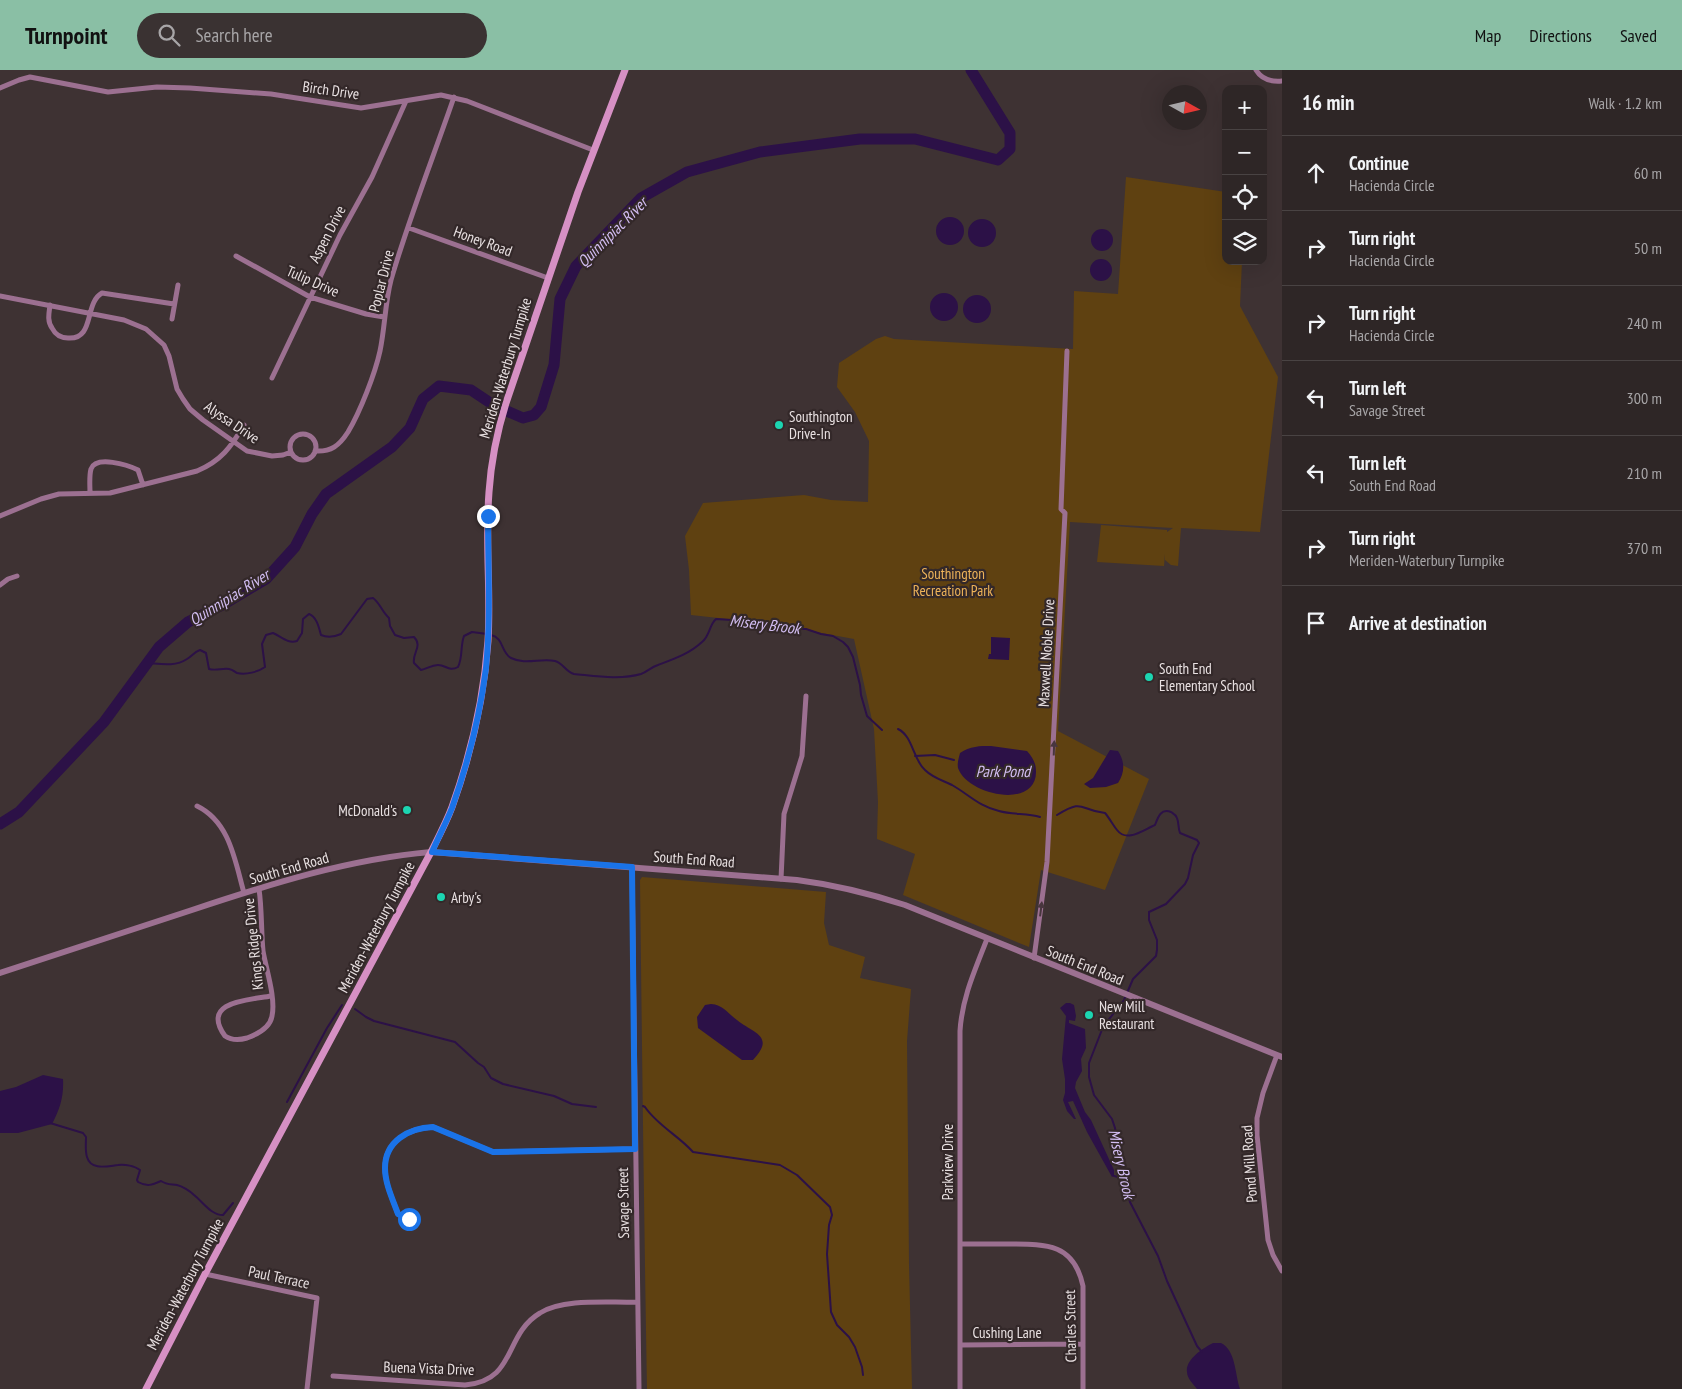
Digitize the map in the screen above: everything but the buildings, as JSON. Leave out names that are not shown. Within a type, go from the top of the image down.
[{"type":"main road","name":"Meriden-Waterbury Turnpike","points":[[146,1389],[205,1274],[432,852],[451,809],[470,748],[481,700],[488,639],[489,493],[492,460],[502,417],[593,150],[624,70]]},
{"type":"street","points":[[1256,70],[1265,80],[1282,81]]},
{"type":"street","name":"Birch Drive","points":[[0,88],[30,77],[108,92],[156,87],[190,88],[271,94],[361,108],[441,95],[454,97],[593,150]]},
{"type":"street","name":"Poplar Drive","points":[[315,451],[335,448],[348,432],[360,408],[380,351],[384,317],[392,280],[454,97]]},
{"type":"street","name":"Aspen Drive","points":[[272,378],[340,235],[372,177],[406,101]]},
{"type":"street","name":"Honey Road","points":[[409,228],[548,278]]},
{"type":"street","name":"Tulip Drive","points":[[236,256],[310,297],[358,312],[384,317]]},
{"type":"street","points":[[172,319],[178,286]]},
{"type":"street","points":[[50,305],[48,317],[52,330],[62,338],[74,338],[85,329],[94,300],[102,293],[174,304]]},
{"type":"street","name":"Alyssa Drive","points":[[0,296],[91,313],[136,324],[146,329],[164,345],[178,389],[190,409],[234,442],[247,451],[272,456],[291,452],[300,459],[306,459],[315,451]]},
{"type":"street","name":"Maxwell Noble Drive","points":[[1034,958],[1047,862],[1053,769],[1065,513],[1061,509],[1067,351]]},
{"type":"street","points":[[0,516],[41,499],[59,494],[110,493],[197,472],[222,457],[244,425]]},
{"type":"street","points":[[291,452],[293,438],[302,434],[307,434],[314,441],[315,451]]},
{"type":"street","points":[[90,493],[91,470],[98,462],[105,461],[138,470],[143,485]]},
{"type":"street","points":[[0,585],[8,579],[17,576]]},
{"type":"street","points":[[781,879],[784,814],[802,756],[806,696]]},
{"type":"street","points":[[197,806],[212,815],[228,838],[244,893]]},
{"type":"street","name":"South End Road","points":[[0,973],[244,893],[328,868],[406,854],[432,852],[781,879],[829,884],[864,892],[905,905],[1279,1056]]},
{"type":"street","name":"Savage Street","points":[[632,867],[639,1389]]},
{"type":"street","name":"Kings Ridge Drive","points":[[259,889],[262,903],[262,934],[271,996],[272,1016],[264,1030],[255,1036],[243,1039],[225,1036],[219,1025],[219,1016],[223,1007],[241,1001],[271,996]]},
{"type":"street","name":"Parkview Drive","points":[[960,1389],[959,1051],[961,1015],[965,997],[986,939]]},
{"type":"street","name":"Pond Mill Road","points":[[1279,1056],[1259,1106],[1257,1135],[1268,1240],[1273,1255],[1282,1271]]},
{"type":"street","points":[[409,1219],[398,1214],[385,1168],[392,1146],[410,1130],[433,1127],[493,1152],[635,1149]]},
{"type":"street","name":"Charles Street","points":[[961,1244],[1044,1244],[1056,1248],[1066,1255],[1079,1272],[1083,1286],[1083,1389]]},
{"type":"street","name":"Paul Terrace","points":[[205,1274],[317,1298],[307,1389]]},
{"type":"street","name":"Buena Vista Drive","points":[[333,1376],[465,1386],[476,1384],[487,1380],[501,1369],[519,1332],[540,1313],[569,1303],[637,1302]]},
{"type":"street","name":"Cushing Lane","points":[[961,1345],[1083,1344]]},
{"type":"green space","name":"Southington Recreation Park","points":[[1126,177],[1222,191],[1222,265],[1242,265],[1240,306],[1278,377],[1260,532],[1181,528],[1178,566],[1171,565],[1165,560],[1165,554],[1164,566],[1097,562],[1101,525],[1167,530],[1167,532],[1173,528],[1070,522],[1058,731],[1149,779],[1105,890],[1041,870],[1029,947],[903,895],[915,854],[877,839],[878,802],[874,729],[854,639],[772,624],[691,615],[685,536],[703,503],[804,495],[831,500],[868,502],[869,441],[855,412],[837,387],[839,363],[876,339],[885,336],[894,339],[1073,349],[1074,291],[1118,294]]},
{"type":"green space","points":[[642,877],[826,892],[824,923],[829,945],[865,957],[860,978],[911,989],[907,1041],[912,1389],[647,1389],[640,880]]},
{"type":"water","points":[[950,217],[960,221],[964,231],[960,241],[950,245],[940,241],[936,231],[940,221]]},
{"type":"water","points":[[982,219],[992,223],[996,233],[992,243],[982,247],[972,243],[968,233],[972,223]]},
{"type":"water","points":[[1102,229],[1110,232],[1113,240],[1110,248],[1102,251],[1094,248],[1091,240],[1094,232]]},
{"type":"water","points":[[1101,259],[1109,262],[1112,270],[1109,278],[1101,281],[1093,278],[1090,270],[1093,262]]},
{"type":"water","points":[[944,293],[954,297],[958,307],[954,317],[944,321],[934,317],[930,307],[934,297]]},
{"type":"water","points":[[977,295],[987,299],[991,309],[987,319],[977,323],[967,319],[963,309],[967,299]]},
{"type":"water","points":[[991,637],[1010,638],[1009,660],[988,659],[989,654],[991,654]]},
{"type":"water","name":"Park Pond","points":[[979,746],[1027,751],[1035,763],[1036,772],[1033,784],[1025,791],[1014,795],[1000,794],[974,785],[964,777],[958,768],[960,753]]},
{"type":"water","points":[[1110,750],[1118,751],[1122,759],[1123,771],[1118,783],[1106,787],[1090,788],[1084,784],[1093,778]]},
{"type":"water","points":[[1066,1003],[1074,1005],[1076,1016],[1075,1021],[1069,1020],[1069,1023],[1085,1029],[1086,1048],[1081,1059],[1082,1071],[1075,1088],[1114,1170],[1114,1176],[1112,1177],[1087,1132],[1073,1101],[1068,1102],[1076,1119],[1067,1111],[1063,1100],[1065,1079],[1062,1059],[1066,1016],[1060,1008]]},
{"type":"water","points":[[711,1004],[722,1008],[760,1036],[762,1045],[760,1052],[753,1060],[742,1060],[698,1028],[697,1017],[705,1005]]},
{"type":"water","points":[[43,1075],[63,1079],[61,1102],[52,1124],[18,1133],[0,1133],[0,1091],[16,1087]]},
{"type":"water","points":[[1213,1343],[1221,1343],[1230,1351],[1240,1389],[1197,1389],[1189,1379],[1187,1368],[1189,1363],[1200,1351]]},
{"type":"waterway","name":"Quinnipiac River","points":[[0,824],[19,812],[104,722],[159,647],[188,622],[224,604],[266,579],[295,547],[312,514],[326,494],[392,447],[410,428],[423,399],[439,386],[471,390],[495,406],[523,418],[534,415],[541,407],[554,365],[560,299],[576,266],[641,198],[687,172],[760,152],[860,139],[915,139],[998,160],[1010,149],[1010,133],[971,70]]},
{"type":"waterway","name":"Misery Brook","points":[[148,663],[178,663],[200,650],[206,653],[209,669],[229,669],[240,674],[255,672],[265,667],[262,644],[266,635],[273,633],[288,641],[297,641],[302,633],[303,619],[309,614],[316,620],[321,635],[329,637],[341,634],[367,599],[373,598],[389,618],[390,626],[395,635],[404,638],[414,637],[417,640],[414,663],[421,670],[436,665],[450,669],[458,667],[464,636],[472,632],[487,634]]},
{"type":"waterway","name":"Misery Brook","points":[[491,635],[498,639],[505,653],[516,660],[555,661],[574,674],[616,677],[641,674],[687,653],[705,640],[716,619],[748,621],[788,629],[806,629],[833,636],[848,647],[853,657],[867,716],[882,730]]},
{"type":"waterway","name":"Misery Brook","points":[[898,729],[907,737],[921,766],[931,775],[992,809],[1040,817]]},
{"type":"waterway","points":[[915,756],[935,755],[954,760]]},
{"type":"waterway","name":"Misery Brook","points":[[1057,815],[1073,807],[1081,806],[1096,812],[1105,813],[1121,834],[1130,835],[1155,825],[1160,814],[1168,811],[1177,817],[1180,833],[1197,840],[1199,843],[1193,855],[1185,884],[1166,904],[1149,912],[1149,920],[1157,940],[1156,956],[1133,979],[1124,1000],[1103,1027],[1089,1063],[1089,1077],[1094,1095],[1112,1119],[1115,1128],[1122,1175],[1130,1202],[1158,1256],[1167,1281],[1197,1346],[1202,1352]]},
{"type":"waterway","points":[[287,1102],[327,1028],[342,1005]]},
{"type":"waterway","points":[[355,1009],[374,1021],[455,1042],[484,1067],[491,1078],[503,1084],[554,1096],[572,1104],[596,1107]]},
{"type":"waterway","points":[[643,1106],[693,1152],[780,1165],[797,1175],[830,1207],[832,1215],[829,1225],[827,1254],[831,1312],[837,1325],[849,1337],[855,1347],[863,1375]]},
{"type":"waterway","points":[[50,1123],[83,1133],[86,1137],[87,1157],[96,1166],[124,1165],[135,1167],[140,1170],[138,1182],[150,1185],[161,1181],[181,1186],[215,1213],[223,1215],[233,1203]]},
{"type":"waterway","points":[[1114,1176],[1118,1177],[1120,1174]]},
{"type":"place","name":"Southington Drive-In","points":[[779,425]]},
{"type":"place","name":"South End Elementary School","points":[[1149,677]]},
{"type":"place","name":"McDonald's","points":[[407,810]]},
{"type":"place","name":"Arby's","points":[[441,897]]},
{"type":"place","name":"New Mill Restaurant","points":[[1089,1015]]},
{"type":"route","points":[[409,1219],[398,1214],[385,1168],[392,1146],[410,1130],[433,1127],[493,1152],[635,1149],[632,867],[502,859],[432,852],[456,794],[470,748],[481,700],[488,639],[488,516]]}]
